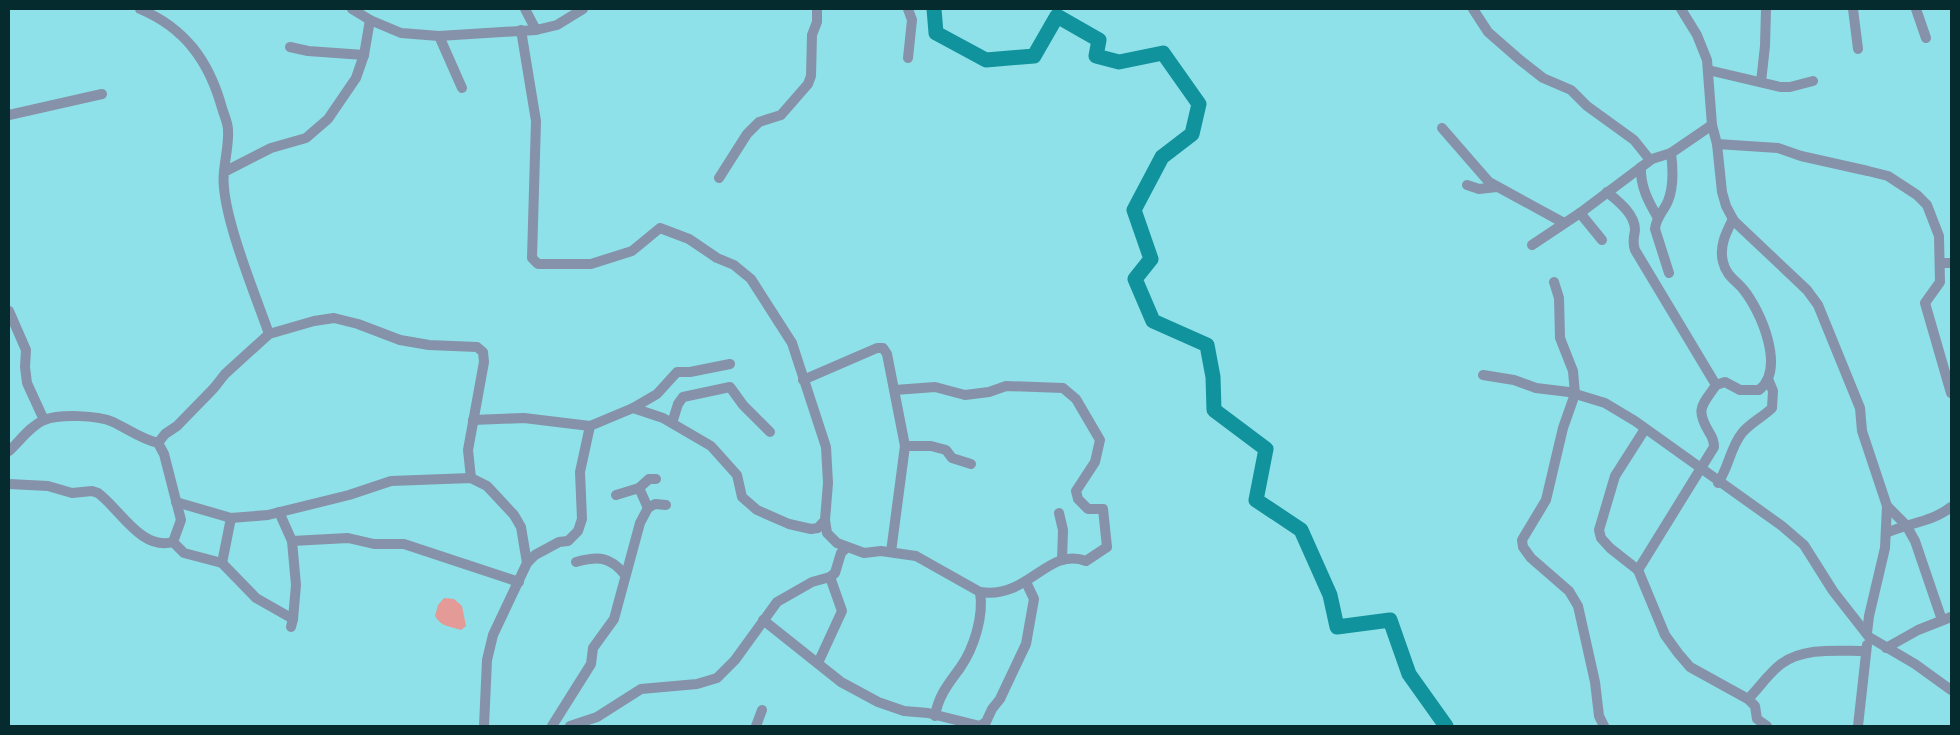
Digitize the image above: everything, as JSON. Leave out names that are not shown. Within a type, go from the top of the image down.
[{"type":"street","points":[[140,9],[155,16],[177,31],[199,54],[216,86],[228,130],[222,186],[232,224],[269,334]]},
{"type":"street","points":[[352,9],[370,20],[401,33],[439,36],[536,30],[557,25],[583,9]]},
{"type":"street","points":[[526,9],[536,30]]},
{"type":"street","points":[[719,178],[747,134],[759,122],[781,115],[808,84],[811,76],[812,34],[817,22],[817,9]]},
{"type":"street","points":[[908,9],[912,26],[908,58]]},
{"type":"street","points":[[1473,9],[1488,32],[1520,60],[1542,78],[1571,90],[1587,106],[1634,140],[1650,160]]},
{"type":"street","points":[[1681,9],[1703,47],[1708,70],[1712,125],[1717,144],[1722,192],[1726,206],[1733,219],[1807,290],[1818,305],[1860,408],[1862,431],[1887,506],[1886,533],[1865,651],[1858,726]]},
{"type":"street","points":[[1761,82],[1765,46],[1766,9]]},
{"type":"street","points":[[1853,9],[1858,49]]},
{"type":"street","points":[[1916,9],[1926,38]]},
{"type":"street","points":[[224,172],[271,148],[306,138],[328,119],[356,78],[364,55],[370,20]]},
{"type":"street","points":[[521,30],[536,121],[532,258],[538,264],[591,264],[632,251],[660,228],[684,236],[717,258],[734,265],[756,285],[792,343],[823,437],[828,462],[825,520],[827,533],[846,548],[864,554],[891,552],[916,556],[980,592],[999,594],[1026,582],[1042,570],[1062,560],[1076,557],[1086,561],[1108,547],[1103,509],[1088,509],[1076,495],[1098,456],[1100,440],[1071,392],[1055,387],[1034,388],[1018,386],[1006,386],[988,392],[964,395],[935,387],[895,390]]},
{"type":"street","points":[[439,36],[462,88]]},
{"type":"street","points":[[290,47],[308,51],[364,55]]},
{"type":"street","points":[[1708,70],[1790,87],[1813,81]]},
{"type":"street","points":[[9,115],[102,94]]},
{"type":"street","points":[[1532,245],[1580,214],[1650,160],[1671,153],[1712,125]]},
{"type":"street","points":[[1442,128],[1479,172],[1496,187],[1564,223]]},
{"type":"street","points":[[1717,144],[1778,148],[1801,156],[1888,176],[1917,195],[1927,205],[1939,236],[1946,263],[1940,282],[1925,303],[1951,393]]},
{"type":"street","points":[[1669,273],[1655,229],[1658,218],[1669,199],[1672,174],[1671,153]]},
{"type":"street","points":[[1642,166],[1641,180],[1644,190],[1658,218]]},
{"type":"street","points":[[1467,185],[1479,190],[1496,187]]},
{"type":"street","points":[[1607,192],[1626,208],[1634,224],[1632,243],[1635,250],[1716,385]]},
{"type":"street","points":[[1580,214],[1602,240]]},
{"type":"street","points":[[1638,570],[1702,470],[1714,445],[1700,411],[1702,404],[1716,385],[1726,382],[1740,390],[1759,390],[1765,386],[1768,379],[1772,353],[1767,337],[1755,307],[1725,270],[1722,262],[1723,240],[1733,219]]},
{"type":"street","points":[[1554,282],[1559,298],[1560,338],[1573,371],[1576,394],[1563,428],[1546,500],[1522,540],[1523,547],[1531,558],[1563,585],[1578,606],[1595,682],[1600,716],[1604,726]]},
{"type":"street","points":[[9,311],[26,350],[25,367],[27,383],[44,420]]},
{"type":"street","points":[[158,443],[165,434],[177,426],[214,388],[225,374],[269,334],[314,321],[334,318],[358,324],[400,340],[429,345],[478,347],[483,352],[484,362],[468,450],[471,478]]},
{"type":"street","points":[[803,380],[877,348],[883,348],[887,354],[905,446],[891,552]]},
{"type":"street","points":[[473,420],[524,418],[590,426],[633,408],[657,394],[673,373],[730,364]]},
{"type":"street","points":[[1483,375],[1514,380],[1536,388],[1576,394],[1605,403],[1645,429],[1782,526],[1804,545],[1833,591],[1868,635],[1886,648],[1915,664],[1951,690]]},
{"type":"street","points":[[1718,482],[1727,468],[1730,452],[1742,432],[1772,408],[1773,390],[1768,379]]},
{"type":"street","points":[[672,423],[678,404],[683,397],[730,387],[743,405],[770,432]]},
{"type":"street","points":[[633,408],[648,411],[711,446],[726,460],[737,475],[742,497],[757,510],[789,524],[811,529],[818,528],[825,520]]},
{"type":"street","points":[[9,451],[44,420],[63,417],[98,417],[112,422],[146,440],[158,443],[164,454],[181,520],[173,542]]},
{"type":"street","points":[[484,726],[487,660],[493,635],[527,563],[535,555],[559,542],[568,540],[578,532],[582,519],[580,472],[590,426]]},
{"type":"street","points":[[1645,429],[1615,476],[1598,530],[1601,538],[1610,548],[1638,570],[1665,635],[1690,667],[1748,699],[1754,706],[1757,719],[1768,726]]},
{"type":"street","points":[[905,446],[931,446],[946,450],[952,458],[971,464]]},
{"type":"street","points":[[176,502],[231,518],[279,512],[349,495],[391,482],[471,478],[487,486],[514,515],[521,528],[527,563]]},
{"type":"street","points":[[616,495],[639,488],[650,479],[656,479]]},
{"type":"street","points":[[9,484],[48,486],[72,494],[92,491],[98,493],[139,534],[166,544],[173,542]]},
{"type":"street","points":[[639,488],[648,508]]},
{"type":"street","points":[[552,726],[591,664],[593,648],[614,619],[640,523],[648,508],[655,504],[666,505]]},
{"type":"street","points":[[1886,648],[1946,618],[1915,541],[1906,524],[1887,506]]},
{"type":"street","points":[[1886,533],[1906,524],[1935,517],[1951,507]]},
{"type":"street","points":[[173,542],[184,553],[222,563],[256,598],[292,623],[296,585],[292,541],[279,512]]},
{"type":"street","points":[[1059,513],[1063,530],[1062,560]]},
{"type":"street","points":[[222,563],[231,518]]},
{"type":"street","points":[[292,541],[348,538],[374,544],[404,544],[519,582]]},
{"type":"street","points":[[570,726],[597,717],[623,699],[642,690],[697,684],[717,678],[735,660],[763,620],[781,599],[812,582],[830,577],[835,573],[841,552],[846,548]]},
{"type":"street","points":[[576,562],[608,559],[617,564],[625,575]]},
{"type":"street","points":[[818,662],[842,610],[830,577]]},
{"type":"street","points":[[763,620],[789,643],[818,662],[845,685],[878,702],[904,712],[935,716],[980,726],[986,722],[992,709],[1002,697],[1026,644],[1034,599],[1026,582]]},
{"type":"street","points":[[935,716],[942,694],[952,677],[961,667],[971,646],[982,610],[980,592]]},
{"type":"street","points":[[1748,699],[1778,666],[1788,660],[1815,651],[1865,651]]},
{"type":"street","points":[[756,726],[762,710]]},
{"type":"shaded area","points":[[444,598],[454,599],[462,606],[466,626],[461,630],[446,626],[437,620],[435,616],[438,605]]},
{"type":"waterway","points":[[934,9],[936,33],[986,60],[1034,56],[1057,16],[1099,40],[1096,56],[1119,62],[1163,53],[1199,104],[1192,134],[1162,157],[1134,210],[1151,259],[1135,279],[1153,321],[1207,345],[1213,377],[1214,410],[1266,449],[1256,500],[1301,530],[1330,595],[1337,627],[1390,620],[1409,674],[1446,726]]}]
